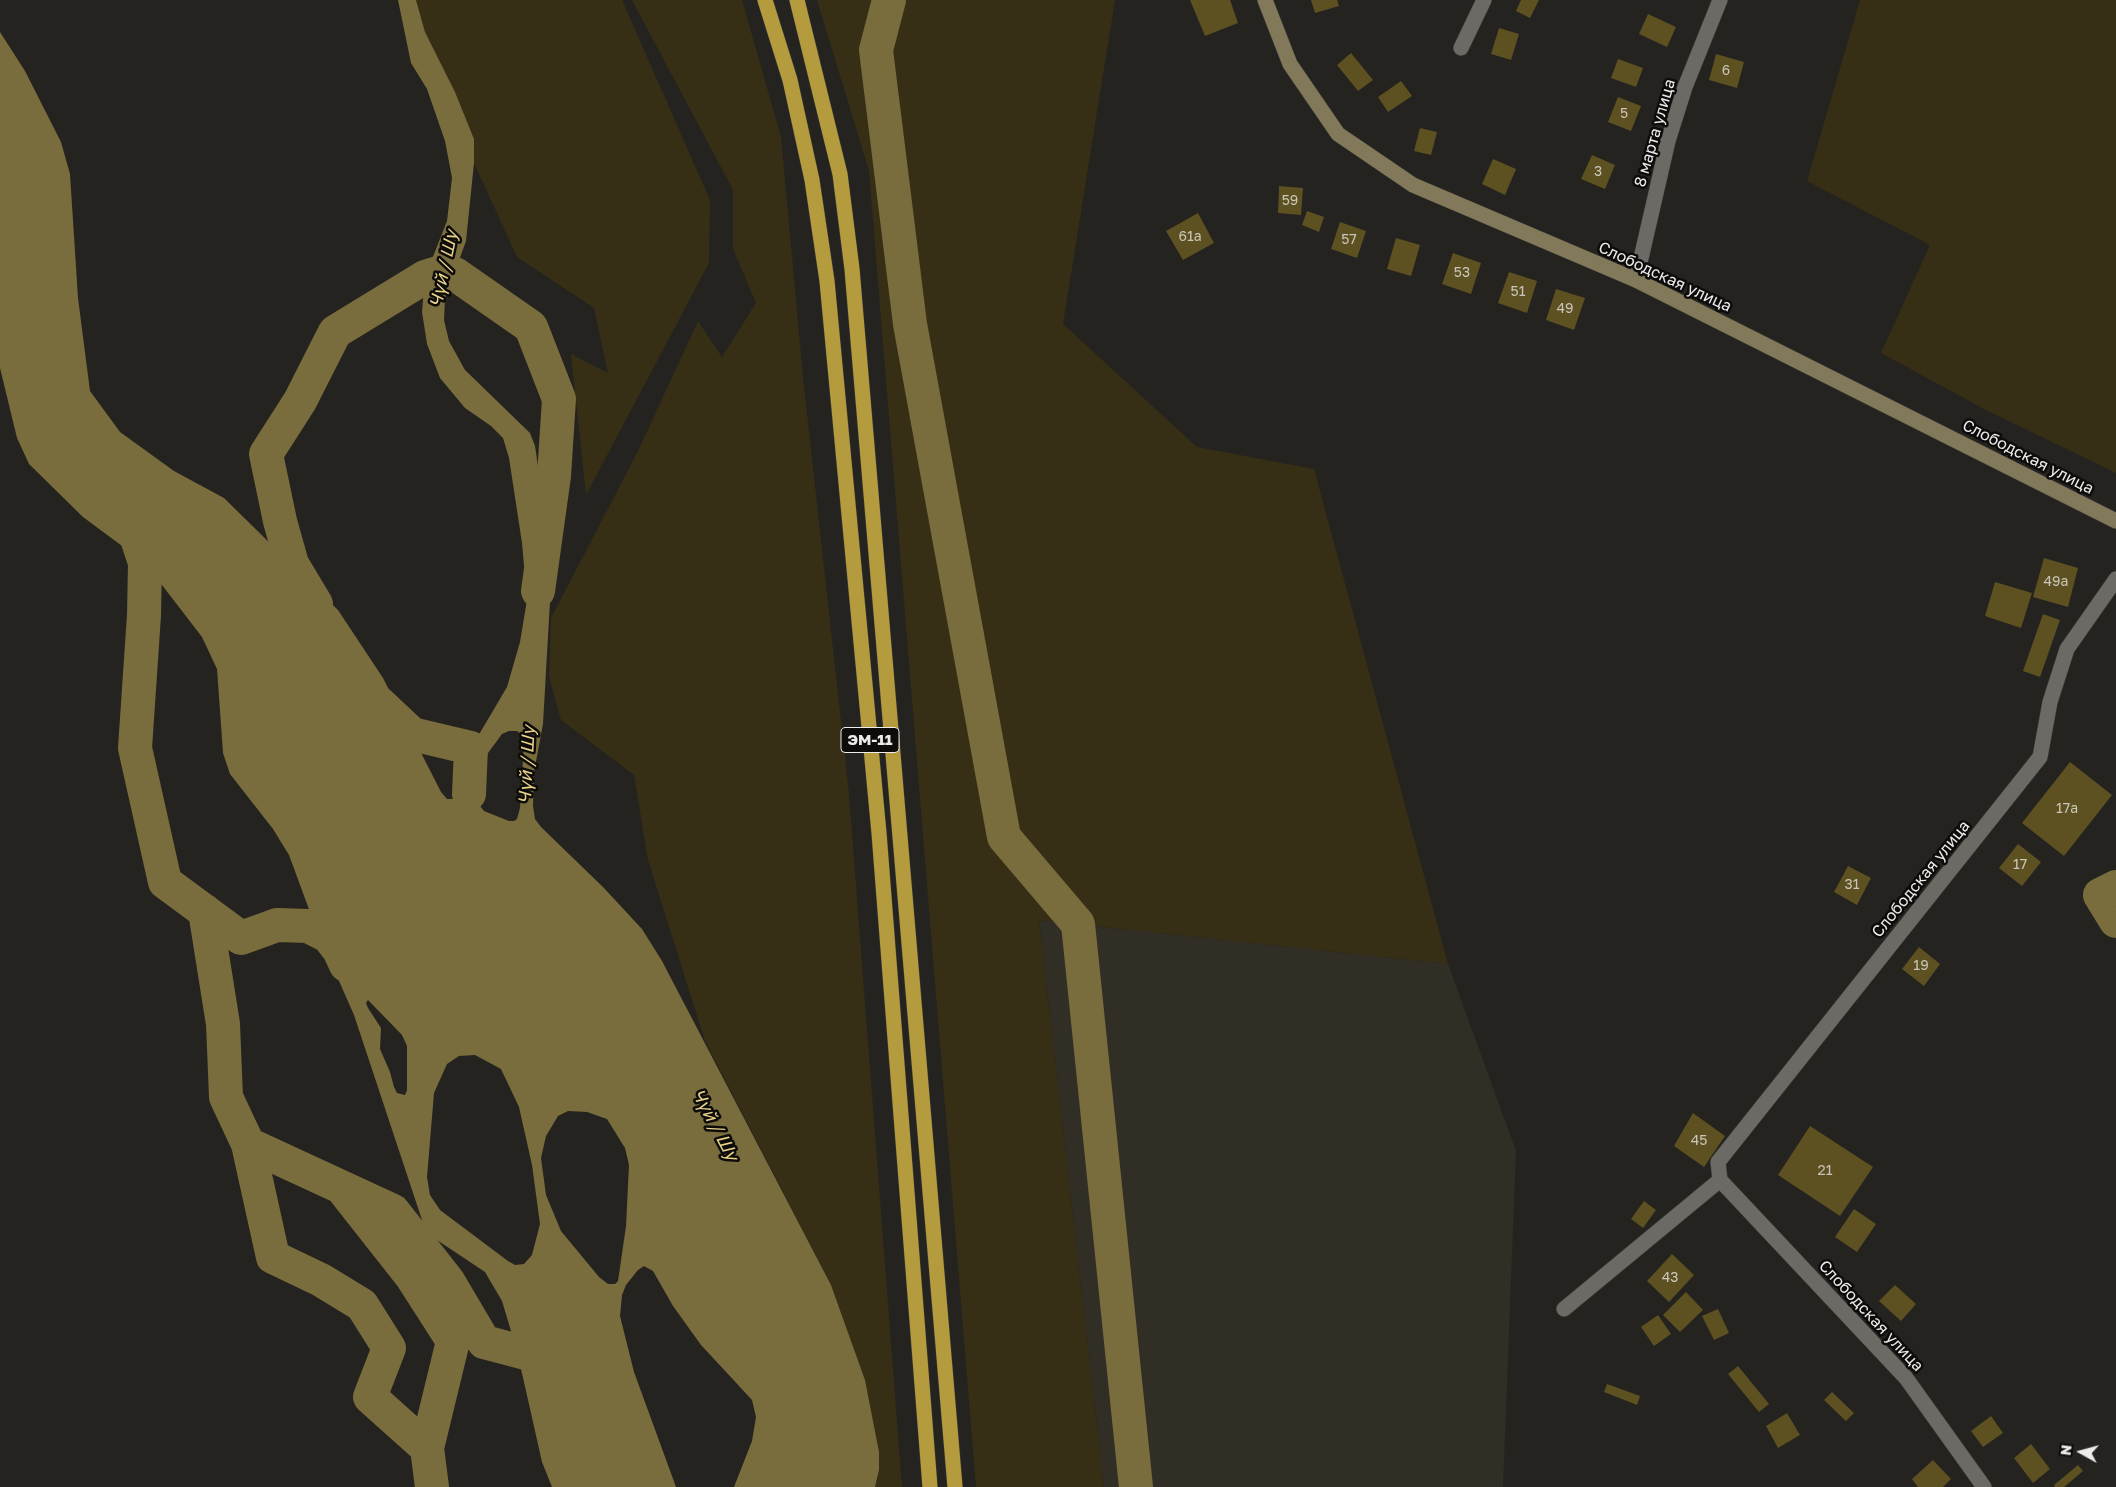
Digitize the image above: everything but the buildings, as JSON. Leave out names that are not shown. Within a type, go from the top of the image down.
[{"type":"highway","name":"ЭМ-11","points":[[765,0],[790,80],[812,180],[827,280],[879,833],[930,1487]]},
{"type":"highway","name":"ЭМ-11","points":[[797,0],[840,174],[852,269],[955,1487]]},
{"type":"street","name":"Слободская улица","points":[[1265,0],[1290,64],[1338,134],[1413,185],[1636,280],[2116,521]]},
{"type":"street","points":[[1461,48],[1484,0]]},
{"type":"street","name":"8 марта улица","points":[[1636,280],[1671,132],[1685,87],[1720,0]]},
{"type":"street","name":"Слободская улица","points":[[1984,1487],[1906,1378],[1720,1180],[1718,1162],[2040,757],[2050,702],[2067,649],[2116,579]]},
{"type":"street","points":[[1564,1310],[1720,1180]]},
{"type":"shaded area","points":[[416,0],[622,0],[710,200],[709,263],[586,495],[571,354],[608,373],[594,308],[517,257],[474,163],[474,139],[455,92],[425,32]]},
{"type":"shaded area","points":[[632,0],[742,0],[781,137],[803,377],[849,794],[902,1487],[875,1487],[879,1470],[865,1380],[831,1285],[705,1041],[648,860],[634,775],[561,720],[549,677],[551,618],[637,453],[698,321],[722,357],[756,303],[733,249],[733,190]]},
{"type":"shaded area","points":[[817,0],[1115,0],[1063,324],[1197,447],[1314,469],[1448,964],[1039,920],[1104,1487],[976,1487],[869,171]]},
{"type":"shaded area","points":[[1860,0],[2116,0],[2116,473],[1984,409],[1881,353],[1930,245],[1807,181]]},
{"type":"shaded area","points":[[1039,920],[1448,964],[1516,1151],[1503,1487],[1104,1487]]},
{"type":"water","name":"Чүй / Шу","points":[[398,0],[416,0],[425,32],[455,92],[474,139],[474,163],[466,241],[445,299],[444,320],[449,341],[465,370],[530,433],[535,446],[543,500],[544,546],[551,584],[543,724],[534,772],[533,806],[535,819],[642,929],[662,961],[831,1285],[865,1380],[879,1452],[879,1470],[875,1487],[734,1487],[752,1441],[756,1417],[752,1400],[701,1345],[673,1306],[653,1271],[644,1266],[638,1270],[626,1285],[622,1295],[620,1316],[634,1372],[676,1487],[552,1487],[542,1462],[517,1351],[502,1301],[485,1272],[437,1240],[423,1223],[354,1015],[317,931],[289,855],[273,829],[230,774],[223,753],[217,669],[202,637],[145,563],[83,517],[29,464],[17,438],[0,368],[0,32],[25,71],[61,142],[70,174],[78,298],[90,391],[120,432],[174,471],[224,498],[338,610],[383,678],[441,792],[447,799],[456,799],[471,748],[507,687],[520,642],[527,600],[522,543],[509,458],[503,438],[491,426],[465,408],[440,378],[427,344],[422,312],[425,277],[447,221],[452,178],[445,141],[427,89],[411,63]],"holes":[[[509,731],[517,731],[522,735],[524,744],[520,808],[517,819],[514,821],[509,821],[484,811],[476,801],[474,789],[477,768],[502,734]],[[368,1000],[402,1035],[407,1046],[407,1090],[405,1095],[397,1093],[394,1087],[380,1049],[381,1028],[366,1003]],[[475,1055],[501,1069],[519,1107],[532,1165],[540,1224],[532,1255],[524,1264],[515,1265],[508,1261],[440,1210],[430,1195],[427,1177],[434,1093],[447,1064],[459,1056]],[[568,1111],[587,1112],[607,1119],[625,1148],[629,1165],[626,1226],[618,1281],[615,1284],[608,1284],[599,1277],[561,1231],[546,1195],[541,1158],[546,1136],[558,1116]]]},
{"type":"waterway","points":[[889,0],[876,50],[910,324],[1004,837],[1078,924],[1136,1487]]},
{"type":"waterway","name":"Чүй / Шу","points":[[316,604],[292,564],[280,521],[266,454],[300,401],[335,332],[425,277],[441,272],[455,274],[531,327],[559,399],[554,476],[538,591]]},
{"type":"waterway","points":[[131,520],[145,563],[144,615],[135,748],[165,882],[241,938],[277,925],[308,926],[328,936],[339,950],[346,965]]},
{"type":"waterway","points":[[379,703],[412,734],[471,748],[469,794]]},
{"type":"waterway","points":[[2116,887],[2100,895],[2116,921]]},
{"type":"waterway","points":[[205,911],[223,1024],[226,1097],[248,1144],[393,1211],[448,1281],[484,1342],[560,1362]]},
{"type":"waterway","points":[[248,1144],[273,1257],[321,1280],[362,1305],[389,1348],[370,1397],[427,1448]]},
{"type":"waterway","points":[[345,1192],[412,1277],[453,1341],[427,1448],[432,1487]]}]
